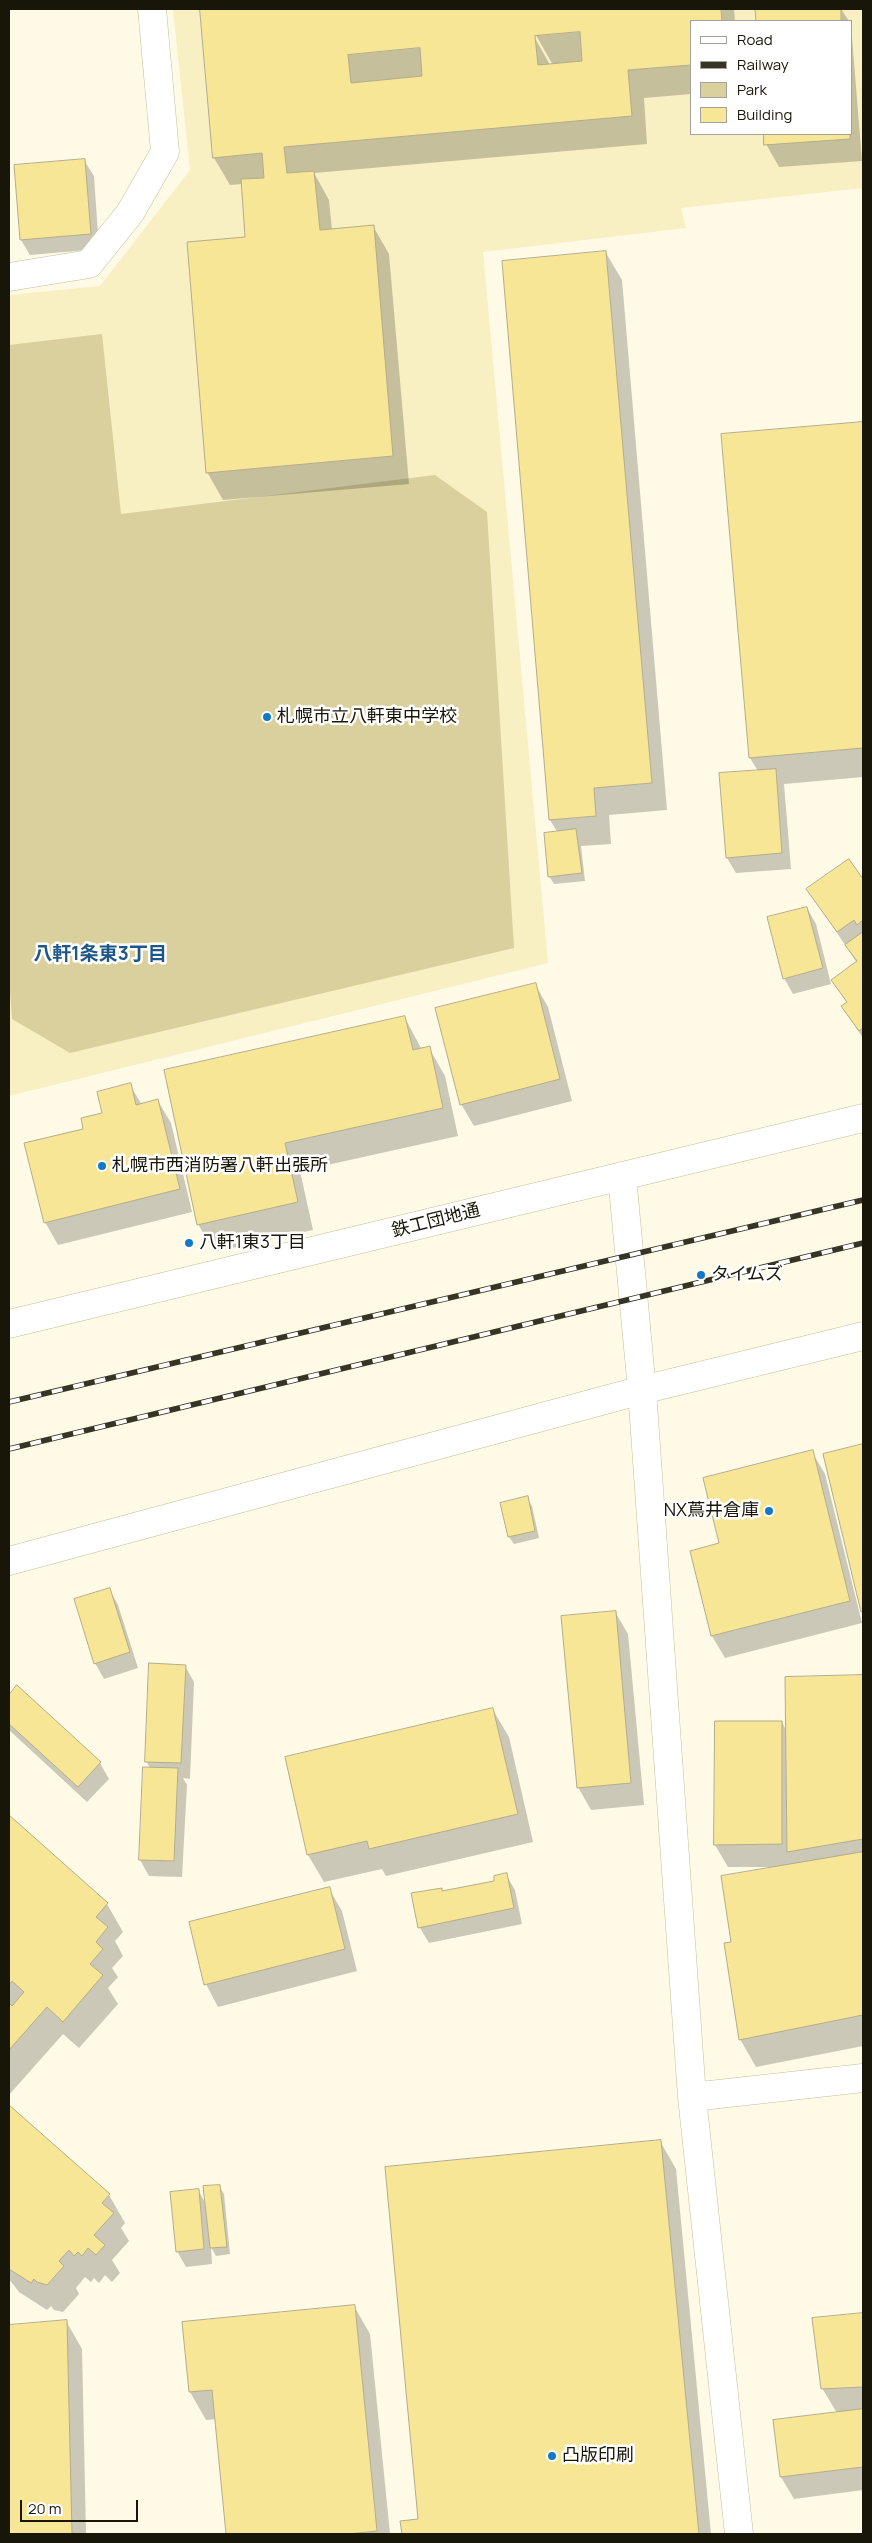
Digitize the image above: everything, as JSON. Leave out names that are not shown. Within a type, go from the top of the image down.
[{"type":"street","points":[[9,277],[89,264],[130,213],[165,152],[152,9]]},
{"type":"street","name":"鉄工団地通","points":[[9,1324],[863,1118]]},
{"type":"street","points":[[622,1176],[642,1390],[692,2097],[739,2534]]},
{"type":"street","points":[[9,1561],[642,1390],[863,1336]]},
{"type":"street","points":[[692,2097],[863,2078]]},
{"type":"shaded area","name":"札幌市立八軒東中学校","points":[[173,9],[863,9],[863,188],[681,208],[686,228],[483,252],[548,963],[9,1096],[9,295],[100,286],[190,170]]},
{"type":"green space","points":[[102,334],[121,514],[435,475],[487,512],[514,948],[70,1053],[12,1019],[9,975],[9,345]]},
{"type":"building","points":[[200,9],[721,9],[722,20],[690,20],[690,65],[628,70],[632,116],[284,147],[287,173],[314,171],[320,230],[374,225],[393,456],[206,473],[187,242],[245,237],[241,179],[264,178],[262,153],[213,158]],"holes":[[[580,32],[582,61],[538,65],[535,36]],[[420,48],[422,76],[351,83],[348,55]]]},
{"type":"building","points":[[841,9],[841,20],[756,20],[755,10]]},
{"type":"building","points":[[764,135],[850,135],[850,139],[764,145]]},
{"type":"building","points":[[85,159],[91,234],[20,240],[14,165]]},
{"type":"building","points":[[606,251],[652,783],[594,788],[596,816],[549,820],[502,261]]},
{"type":"building","points":[[863,422],[863,748],[749,758],[721,434]]},
{"type":"building","points":[[776,769],[782,853],[726,858],[719,773]]},
{"type":"building","points":[[576,829],[582,873],[548,877],[544,833]]},
{"type":"building","points":[[849,859],[863,879],[863,920],[857,925],[854,920],[837,932],[806,889]]},
{"type":"building","points":[[807,907],[823,968],[783,979],[767,917]]},
{"type":"building","points":[[863,932],[863,1028],[859,1031],[841,1006],[847,1002],[831,980],[857,961],[845,945]]},
{"type":"building","points":[[536,983],[560,1079],[460,1105],[435,1008]]},
{"type":"building","points":[[405,1016],[413,1050],[430,1046],[443,1108],[285,1143],[298,1202],[197,1225],[164,1070]]},
{"type":"building","name":"札幌市西消防署八軒出張所","points":[[131,1083],[136,1105],[158,1099],[180,1189],[44,1223],[24,1143],[83,1129],[81,1118],[102,1113],[97,1092]]},
{"type":"building","points":[[863,1444],[863,1611],[861,1612],[823,1454]]},
{"type":"building","name":"NX蔦井倉庫","points":[[813,1450],[850,1601],[711,1636],[690,1551],[719,1543],[703,1478]]},
{"type":"building","points":[[528,1496],[535,1531],[508,1537],[500,1503]]},
{"type":"building","points":[[110,1588],[130,1652],[94,1664],[74,1599]]},
{"type":"building","points":[[616,1611],[631,1783],[577,1788],[561,1616]]},
{"type":"building","points":[[149,1663],[186,1665],[181,1763],[145,1762]]},
{"type":"building","points":[[863,1675],[863,1839],[787,1852],[785,1677]]},
{"type":"building","points":[[17,1685],[101,1762],[78,1787],[9,1724],[9,1695]]},
{"type":"building","points":[[493,1708],[518,1814],[369,1849],[367,1841],[307,1855],[285,1757]]},
{"type":"building","points":[[715,1721],[782,1721],[782,1844],[714,1845]]},
{"type":"building","points":[[143,1767],[178,1768],[174,1861],[139,1860]]},
{"type":"building","points":[[9,1815],[108,1903],[96,1917],[108,1927],[96,1942],[103,1949],[90,1964],[103,1975],[63,2022],[47,2007],[9,2050],[9,2003],[12,2006],[24,1992],[12,1981],[9,1985]]},
{"type":"building","points":[[863,1852],[863,2015],[739,2040],[724,1943],[731,1942],[721,1876]]},
{"type":"building","points":[[507,1873],[514,1908],[418,1928],[411,1893],[442,1888],[442,1891],[494,1881],[494,1876]]},
{"type":"building","points":[[330,1887],[345,1949],[204,1985],[189,1922]]},
{"type":"building","points":[[9,2105],[110,2194],[102,2203],[114,2213],[94,2235],[105,2245],[96,2255],[88,2248],[82,2256],[78,2252],[74,2256],[69,2250],[59,2261],[64,2266],[47,2285],[34,2279],[31,2283],[9,2269]]},
{"type":"building","points":[[661,2140],[699,2534],[402,2534],[400,2521],[418,2519],[385,2167]]},
{"type":"building","points":[[220,2185],[227,2247],[210,2248],[203,2186]]},
{"type":"building","points":[[199,2189],[204,2249],[176,2252],[170,2192]]},
{"type":"building","points":[[355,2305],[377,2531],[348,2534],[226,2534],[212,2390],[189,2392],[182,2322]]},
{"type":"building","points":[[863,2313],[863,2387],[821,2389],[812,2318]]},
{"type":"building","points":[[67,2320],[72,2534],[9,2534],[9,2325]]},
{"type":"building","points":[[863,2409],[863,2467],[780,2477],[773,2420]]},
{"type":"railway","points":[[9,1402],[863,1200]]},
{"type":"railway","points":[[9,1449],[863,1243]]},
{"type":"place","name":"札幌市立八軒東中学校","points":[[267,717]]},
{"type":"place","name":"札幌市西消防署八軒出張所","points":[[102,1166]]},
{"type":"place","name":"八軒1東3丁目","points":[[189,1243]]},
{"type":"place","name":"タイムズ","points":[[701,1275]]},
{"type":"place","name":"NX蔦井倉庫","points":[[769,1511]]},
{"type":"place","name":"凸版印刷","points":[[552,2456]]},
{"type":"district","name":"八軒1条東3丁目","points":[[100,955]]}]
